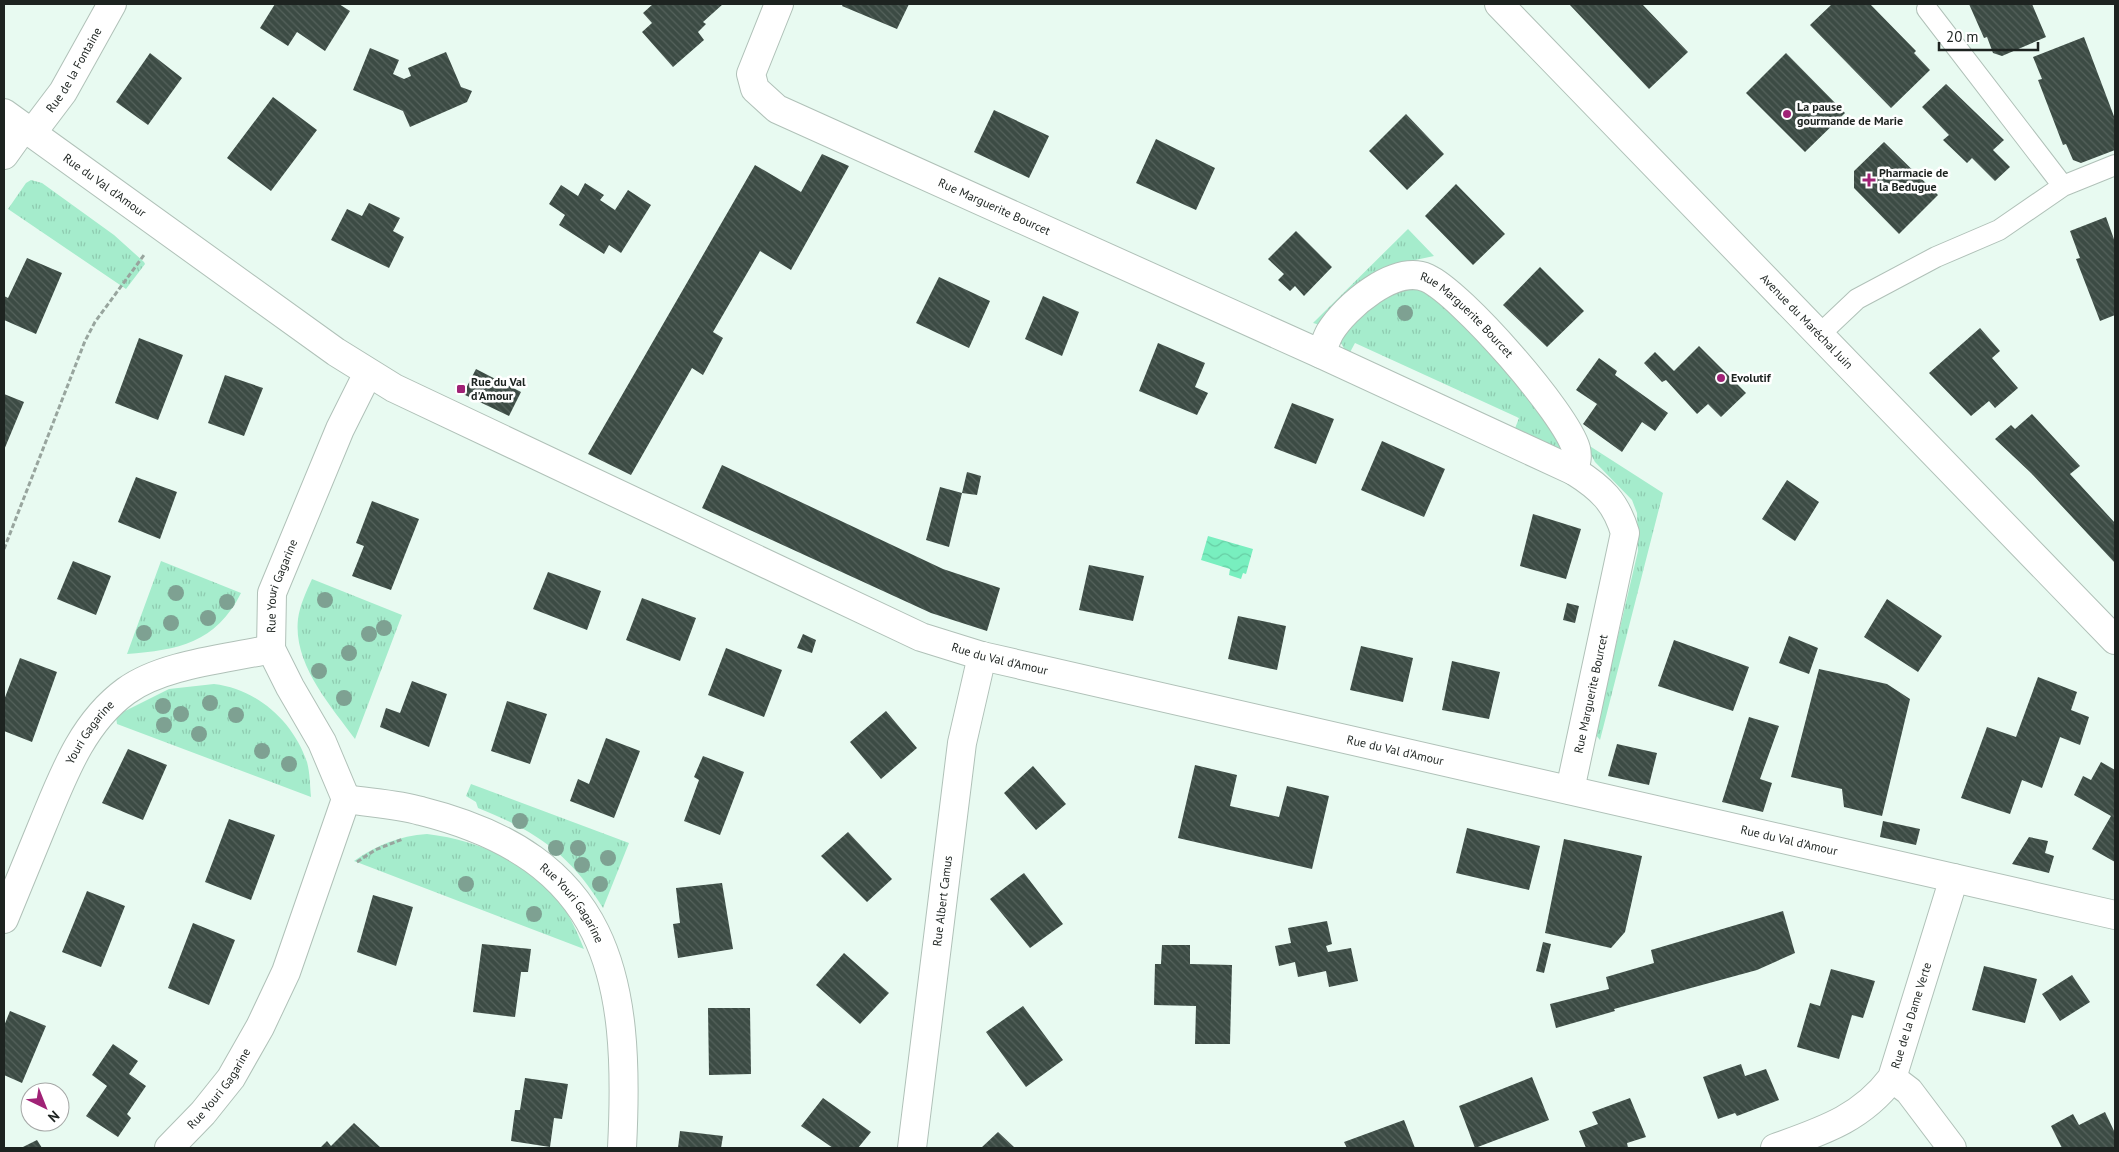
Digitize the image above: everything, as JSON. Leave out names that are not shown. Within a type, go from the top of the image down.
[{"type":"street","name":"Rue de la Fontaine","points":[[4,155],[20,124],[63,92],[112,4]]},
{"type":"street","name":"Rue Marguerite Bourcet","points":[[779,4],[751,74],[754,89],[777,109],[1321,354],[1574,471],[1595,484],[1619,515],[1625,533],[1570,790]]},
{"type":"street","name":"Avenue du Maréchal Juin","points":[[1499,4],[2115,640]]},
{"type":"street","name":"Rue du Val d'Amour","points":[[20,124],[368,373],[423,403],[921,637],[982,656],[2115,915]]},
{"type":"street","name":"Rue Marguerite Bourcet","points":[[1321,354],[1330,332],[1347,311],[1374,289],[1401,276],[1426,278],[1458,301],[1542,393],[1573,441],[1578,457],[1574,471]]},
{"type":"street","name":"Rue Youri Gagarine","points":[[169,1148],[203,1113],[230,1078],[260,1027],[286,972],[346,799],[322,742],[290,687],[271,649],[272,593],[340,429],[368,373]]},
{"type":"street","name":"Youri Gagarine","points":[[4,919],[68,764],[91,726],[107,708],[126,691],[170,671],[271,649]]},
{"type":"street","name":"Rue Albert Camus","points":[[912,1148],[962,743],[982,656]]},
{"type":"street","name":"Rue Youri Gagarine","points":[[346,799],[420,810],[489,834],[525,853],[548,869],[569,890],[586,913],[601,942],[612,973],[623,1051],[625,1095],[622,1148]]},
{"type":"street","name":"Rue de la Dame Verte","points":[[1775,1148],[1830,1128],[1856,1114],[1878,1096],[1892,1078],[1954,878]]},
{"type":"street","points":[[1892,1078],[1909,1091],[1952,1148]]},
{"type":"lane","points":[[1927,9],[2063,186]]},
{"type":"lane","points":[[1820,334],[1857,299],[1936,257],[1999,230],[2063,186],[2115,165]]},
{"type":"path","points":[[4,549],[85,341],[95,322],[144,255]]},
{"type":"path","points":[[356,862],[375,850],[411,837]]},
{"type":"green space","points":[[31,180],[42,183],[114,235],[144,262],[145,264],[126,289],[8,209],[26,183]]},
{"type":"green space","points":[[1408,229],[1434,256],[1406,262],[1386,271],[1324,326],[1313,323]]},
{"type":"green space","points":[[1419,288],[1439,298],[1537,399],[1562,451],[1514,431],[1519,418],[1355,343],[1348,356],[1341,343],[1343,330],[1390,289]]},
{"type":"green space","points":[[1585,443],[1663,493],[1600,740],[1595,734],[1638,551],[1637,513],[1632,500],[1595,462]]},
{"type":"green space","points":[[161,561],[241,593],[231,610],[220,623],[194,641],[163,650],[127,654]]},
{"type":"green space","points":[[312,579],[402,615],[355,739],[315,683],[301,652],[298,636],[298,619],[305,594]]},
{"type":"green space","points":[[214,684],[230,687],[259,700],[283,721],[293,733],[307,762],[311,797],[117,724],[116,717],[123,712],[169,689]]},
{"type":"green space","points":[[471,784],[629,843],[603,908],[578,873],[550,846],[517,826],[478,808],[476,802],[466,796]]},
{"type":"green space","points":[[427,834],[478,846],[527,870],[541,881],[558,899],[571,920],[584,949],[354,861],[371,850],[389,842]]},
{"type":"water","points":[[1208,536],[1253,549],[1246,574],[1243,573],[1241,579],[1229,575],[1230,569],[1201,560]]},
{"type":"building","points":[[275,4],[339,4],[350,11],[325,51],[297,32],[288,46],[260,28]]},
{"type":"building","points":[[653,4],[723,4],[703,22],[706,24],[698,32],[704,40],[673,67],[642,32],[652,23],[643,13]]},
{"type":"building","points":[[843,4],[909,4],[897,29],[842,6]]},
{"type":"building","points":[[1569,4],[1642,4],[1688,52],[1649,89]]},
{"type":"building","points":[[1832,4],[1870,4],[1916,51],[1914,53],[1930,70],[1891,108],[1810,25]]},
{"type":"building","points":[[1969,4],[2032,4],[2046,37],[2002,56],[1993,53],[1987,37],[1984,38]]},
{"type":"building","points":[[2084,37],[2115,119],[2115,150],[2081,163],[2073,160],[2066,144],[2063,145],[2038,80],[2042,79],[2033,57]]},
{"type":"building","points":[[370,48],[399,60],[393,74],[404,79],[411,76],[408,68],[446,52],[461,87],[472,91],[467,102],[410,127],[403,111],[353,90]]},
{"type":"building","points":[[150,53],[182,78],[148,125],[116,102]]},
{"type":"building","points":[[1786,53],[1845,113],[1805,152],[1746,93]]},
{"type":"building","points":[[1946,84],[2004,140],[1993,150],[2010,167],[1995,181],[1972,158],[1967,163],[1943,140],[1949,135],[1922,107]]},
{"type":"building","points":[[273,97],[317,130],[271,191],[227,158]]},
{"type":"building","points":[[994,110],[1049,136],[1029,178],[974,152]]},
{"type":"building","points":[[1406,114],[1444,154],[1407,190],[1369,151]]},
{"type":"building","points":[[1156,139],[1215,168],[1196,210],[1136,183]]},
{"type":"building","points":[[1884,142],[1938,195],[1899,234],[1854,188],[1854,171]]},
{"type":"building","points":[[822,154],[849,166],[791,270],[760,251],[713,332],[723,338],[703,375],[692,368],[631,475],[588,454],[755,165],[801,192]]},
{"type":"building","points":[[585,183],[604,195],[600,200],[615,210],[628,190],[651,205],[621,253],[609,245],[604,254],[559,225],[565,215],[549,204],[561,185],[578,196]]},
{"type":"building","points":[[1456,184],[1505,234],[1473,265],[1425,216]]},
{"type":"building","points":[[369,203],[400,218],[393,231],[404,237],[389,268],[331,240],[347,209],[362,216]]},
{"type":"building","points":[[2106,217],[2115,242],[2115,315],[2100,321],[2076,259],[2080,258],[2070,231]]},
{"type":"building","points":[[1296,231],[1332,267],[1304,296],[1295,286],[1290,291],[1278,280],[1284,274],[1268,259]]},
{"type":"building","points":[[27,258],[62,273],[36,334],[4,320],[4,296],[8,298]]},
{"type":"building","points":[[1540,267],[1584,311],[1547,347],[1503,305]]},
{"type":"building","points":[[939,277],[990,301],[969,348],[916,323]]},
{"type":"building","points":[[1043,296],[1079,312],[1062,356],[1025,339]]},
{"type":"building","points":[[1980,328],[2000,351],[1992,358],[2018,388],[1995,408],[1989,401],[1971,416],[1929,373]]},
{"type":"building","points":[[139,338],[183,355],[158,420],[115,403]]},
{"type":"building","points":[[1158,343],[1205,363],[1195,387],[1208,393],[1197,415],[1139,391]]},
{"type":"building","points":[[1699,346],[1746,393],[1721,417],[1708,404],[1697,414],[1666,380],[1662,382],[1644,363],[1655,352],[1674,371]]},
{"type":"building","points":[[1599,358],[1617,371],[1615,375],[1668,413],[1655,431],[1642,422],[1622,452],[1583,424],[1597,404],[1576,390]]},
{"type":"building","points":[[476,369],[521,392],[509,416],[463,394]]},
{"type":"building","points":[[225,375],[263,388],[244,436],[208,423]]},
{"type":"building","points":[[4,394],[24,402],[4,450]]},
{"type":"building","points":[[1292,403],[1334,419],[1316,464],[1274,448]]},
{"type":"building","points":[[2032,414],[2080,466],[2070,474],[2115,523],[2115,563],[2031,473],[1995,439],[2011,425],[2015,429]]},
{"type":"building","points":[[1382,441],[1445,469],[1424,517],[1361,490]]},
{"type":"building","points":[[722,465],[943,569],[1000,588],[987,631],[931,613],[702,508]]},
{"type":"building","points":[[967,472],[981,476],[977,495],[962,493]]},
{"type":"building","points":[[136,477],[177,492],[160,539],[118,522]]},
{"type":"building","points":[[1787,480],[1819,502],[1795,541],[1762,519]]},
{"type":"building","points":[[940,487],[962,493],[949,547],[926,540]]},
{"type":"building","points":[[372,501],[419,519],[391,590],[352,576],[364,546],[356,543]]},
{"type":"building","points":[[1533,514],[1581,529],[1566,579],[1520,566]]},
{"type":"building","points":[[73,561],[111,576],[96,615],[57,599]]},
{"type":"building","points":[[1089,565],[1144,576],[1133,621],[1079,610]]},
{"type":"building","points":[[548,572],[601,591],[587,630],[533,609]]},
{"type":"building","points":[[642,598],[696,618],[680,661],[626,640]]},
{"type":"building","points":[[1887,599],[1942,636],[1918,672],[1864,637]]},
{"type":"building","points":[[1567,603],[1579,606],[1575,623],[1563,620]]},
{"type":"building","points":[[1238,616],[1286,626],[1277,670],[1228,659]]},
{"type":"building","points":[[803,634],[816,640],[812,653],[797,648]]},
{"type":"building","points":[[1789,636],[1818,648],[1809,674],[1779,663]]},
{"type":"building","points":[[1674,640],[1749,667],[1733,711],[1658,686]]},
{"type":"building","points":[[1361,646],[1413,658],[1403,702],[1350,690]]},
{"type":"building","points":[[726,648],[782,670],[764,717],[708,695]]},
{"type":"building","points":[[20,658],[57,672],[32,742],[4,731],[4,700]]},
{"type":"building","points":[[1452,661],[1500,672],[1489,719],[1442,710]]},
{"type":"building","points":[[1819,669],[1887,684],[1910,699],[1882,816],[1844,807],[1842,789],[1791,777]]},
{"type":"building","points":[[2038,677],[2077,692],[2071,710],[2089,717],[2080,745],[2060,737],[2042,788],[2022,780],[2010,814],[1961,798],[1987,727],[2016,737]]},
{"type":"building","points":[[412,681],[447,694],[429,747],[380,727],[386,708],[400,713]]},
{"type":"building","points":[[507,701],[547,714],[530,764],[491,751]]},
{"type":"building","points":[[886,711],[917,748],[881,779],[850,742]]},
{"type":"building","points":[[1749,717],[1779,726],[1760,779],[1772,783],[1763,812],[1722,802]]},
{"type":"building","points":[[606,738],[640,751],[614,818],[570,801],[578,779],[589,784]]},
{"type":"building","points":[[1617,744],[1657,753],[1649,785],[1608,776]]},
{"type":"building","points":[[128,749],[167,765],[143,820],[102,803]]},
{"type":"building","points":[[703,756],[744,772],[720,835],[684,821],[699,780],[694,777]]},
{"type":"building","points":[[2101,762],[2115,770],[2115,862],[2092,849],[2111,816],[2074,795],[2083,776],[2091,780]]},
{"type":"building","points":[[1195,765],[1237,775],[1230,806],[1279,817],[1287,786],[1329,796],[1312,869],[1178,838]]},
{"type":"building","points":[[1033,766],[1066,804],[1036,830],[1004,793]]},
{"type":"building","points":[[229,819],[275,835],[251,900],[205,882]]},
{"type":"building","points":[[1883,821],[1920,829],[1916,845],[1880,837]]},
{"type":"building","points":[[1467,828],[1540,846],[1529,890],[1456,873]]},
{"type":"building","points":[[848,832],[892,879],[867,902],[821,856]]},
{"type":"building","points":[[2029,837],[2048,841],[2045,853],[2054,856],[2049,873],[2012,864]]},
{"type":"building","points":[[1564,839],[1642,856],[1625,932],[1611,948],[1545,933]]},
{"type":"building","points":[[1024,873],[1063,924],[1030,948],[990,899]]},
{"type":"building","points":[[722,883],[733,949],[678,958],[673,924],[680,923],[676,888]]},
{"type":"building","points":[[87,891],[125,906],[101,967],[62,952]]},
{"type":"building","points":[[373,895],[413,907],[396,966],[357,952]]},
{"type":"building","points":[[1783,911],[1795,953],[1757,970],[1614,1009],[1615,1011],[1556,1028],[1550,1004],[1609,989],[1606,977],[1654,963],[1651,950]]},
{"type":"building","points":[[1327,921],[1332,944],[1326,946],[1328,952],[1351,948],[1358,981],[1329,987],[1326,971],[1298,977],[1295,962],[1279,966],[1275,946],[1291,943],[1288,928]]},
{"type":"building","points":[[193,923],[235,940],[209,1005],[168,988]]},
{"type":"building","points":[[1543,942],[1551,944],[1544,973],[1536,971]]},
{"type":"building","points":[[482,944],[531,949],[528,972],[521,972],[515,1017],[473,1012]]},
{"type":"building","points":[[1162,945],[1190,945],[1190,964],[1232,965],[1230,1044],[1195,1044],[1196,1006],[1154,1005],[1155,964],[1161,964]]},
{"type":"building","points":[[844,953],[889,993],[860,1024],[816,985]]},
{"type":"building","points":[[1984,966],[2037,979],[2025,1023],[1972,1010]]},
{"type":"building","points":[[1831,969],[1875,981],[1863,1018],[1852,1015],[1839,1059],[1797,1047],[1810,1003],[1820,1006]]},
{"type":"building","points":[[2072,975],[2090,1002],[2060,1021],[2042,994]]},
{"type":"building","points":[[1023,1006],[1063,1060],[1026,1087],[986,1032]]},
{"type":"building","points":[[708,1008],[750,1008],[751,1074],[709,1075]]},
{"type":"building","points":[[10,1011],[46,1026],[22,1082],[4,1075],[4,1026]]},
{"type":"building","points":[[113,1044],[138,1061],[129,1074],[146,1086],[127,1114],[131,1118],[118,1137],[86,1116],[107,1086],[92,1075]]},
{"type":"building","points":[[1741,1064],[1745,1076],[1766,1069],[1779,1100],[1737,1116],[1735,1113],[1718,1119],[1703,1077]]},
{"type":"building","points":[[1532,1077],[1549,1120],[1475,1148],[1459,1106]]},
{"type":"building","points":[[525,1078],[568,1084],[562,1119],[554,1118],[550,1147],[511,1141],[515,1110],[520,1110]]},
{"type":"building","points":[[823,1098],[871,1132],[858,1148],[833,1148],[801,1126]]},
{"type":"building","points":[[1630,1098],[1646,1137],[1627,1143],[1628,1148],[1586,1148],[1579,1131],[1598,1124],[1592,1112]]},
{"type":"building","points":[[2105,1112],[2115,1133],[2115,1148],[2062,1148],[2051,1126],[2073,1114],[2079,1125]]},
{"type":"building","points":[[1404,1120],[1415,1148],[1347,1148],[1344,1142]]},
{"type":"building","points":[[354,1123],[381,1148],[320,1148],[327,1141],[331,1146]]},
{"type":"building","points":[[680,1131],[723,1136],[721,1148],[678,1148]]},
{"type":"building","points":[[998,1132],[1015,1148],[981,1148]]},
{"type":"building","points":[[37,1140],[42,1148],[21,1148]]},
{"type":"place","name":"La pause gourmande de Marie","points":[[1787,114]]},
{"type":"place","name":"Pharmacie de la Bedugue","points":[[1869,180]]},
{"type":"place","name":"Evolutif","points":[[1721,378]]},
{"type":"place","name":"Rue du Val d'Amour","points":[[461,389]]}]
